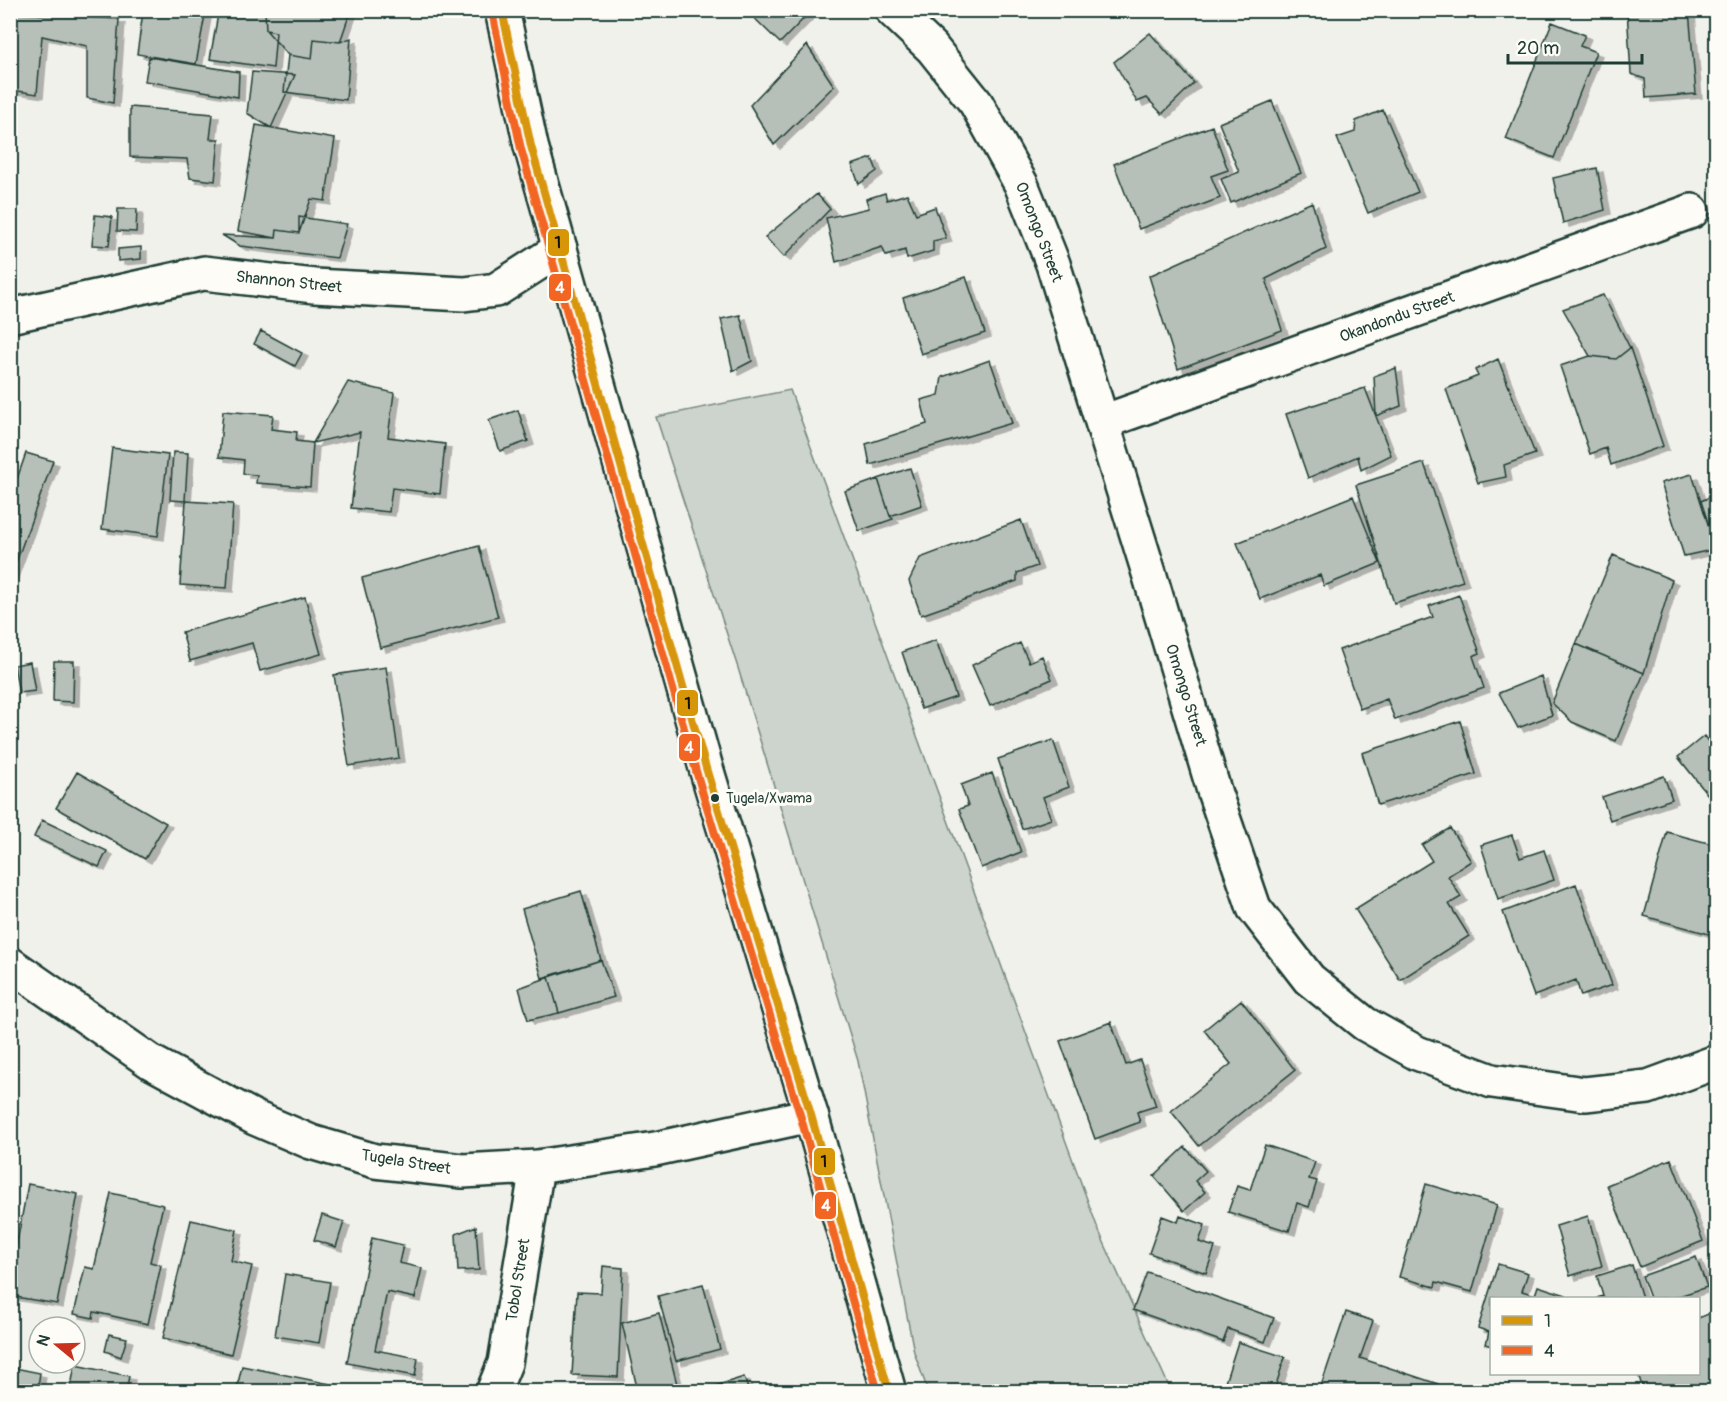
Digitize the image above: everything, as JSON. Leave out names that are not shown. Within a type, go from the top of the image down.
[{"type":"street","points":[[502,10],[531,146],[706,768],[811,1115],[888,1392]]},
{"type":"street","name":"Omongo Street","points":[[892,10],[932,48],[976,103],[1021,184],[1053,264],[1215,794],[1254,908],[1309,979],[1365,1024],[1417,1053],[1492,1081],[1585,1094],[1648,1087],[1716,1062]]},
{"type":"street","name":"Okandondu Street","points":[[1103,422],[1692,211]]},
{"type":"street","name":"Shannon Street","points":[[10,316],[204,273],[314,286],[464,294],[496,290],[560,249]]},
{"type":"street","name":"Tugela Street","points":[[10,964],[152,1062],[255,1118],[311,1142],[375,1161],[463,1171],[537,1167],[655,1149],[811,1115]]},
{"type":"street","name":"Tobol Street","points":[[492,1392],[505,1363],[537,1167]]},
{"type":"shaded area","points":[[790,390],[1098,1229],[1171,1391],[928,1391],[914,1352],[858,1061],[738,668],[656,417]]},
{"type":"building","points":[[242,10],[265,10],[266,30],[276,32],[273,68],[210,59],[218,14],[240,16]]},
{"type":"building","points":[[265,10],[351,10],[340,42],[314,39],[312,59],[288,55],[266,30]]},
{"type":"building","points":[[746,10],[812,10],[780,43]]},
{"type":"building","points":[[1627,10],[1689,10],[1696,94],[1646,98],[1645,79],[1631,74]]},
{"type":"building","points":[[143,12],[205,15],[196,64],[137,54]]},
{"type":"building","points":[[16,13],[119,19],[113,103],[87,98],[87,46],[42,36],[37,94],[12,90]]},
{"type":"building","points":[[1713,15],[1716,15],[1716,52],[1713,52]]},
{"type":"building","points":[[1552,22],[1585,35],[1580,46],[1596,52],[1554,158],[1506,139]]},
{"type":"building","points":[[1150,33],[1194,83],[1162,114],[1147,98],[1137,102],[1114,62]]},
{"type":"building","points":[[351,38],[346,100],[284,92],[288,55],[312,59],[314,39],[340,42]]},
{"type":"building","points":[[807,45],[834,86],[774,145],[750,105]]},
{"type":"building","points":[[149,57],[239,72],[238,97],[145,81]]},
{"type":"building","points":[[252,72],[295,75],[271,128],[247,113]]},
{"type":"building","points":[[1272,101],[1301,173],[1231,203],[1221,179],[1239,172],[1219,123]]},
{"type":"building","points":[[130,107],[213,114],[210,139],[219,139],[215,181],[190,178],[187,159],[130,157]]},
{"type":"building","points":[[1383,110],[1418,192],[1368,213],[1337,138],[1355,132],[1356,121]]},
{"type":"building","points":[[256,125],[335,139],[325,201],[311,199],[299,233],[277,230],[276,238],[238,231]]},
{"type":"building","points":[[1212,126],[1228,170],[1211,176],[1220,198],[1139,229],[1114,164]]},
{"type":"building","points":[[872,158],[877,171],[859,184],[852,165]]},
{"type":"building","points":[[1597,168],[1605,210],[1563,223],[1553,178]]},
{"type":"building","points":[[885,193],[887,200],[907,194],[916,214],[935,207],[946,238],[933,241],[933,251],[907,259],[905,250],[886,256],[882,247],[836,262],[826,218],[869,208],[866,199]]},
{"type":"building","points":[[817,194],[830,209],[784,257],[765,237]]},
{"type":"building","points":[[1312,202],[1326,249],[1266,279],[1282,330],[1178,369],[1149,276]]},
{"type":"building","points":[[118,209],[137,209],[136,232],[117,231]]},
{"type":"building","points":[[95,215],[112,217],[109,246],[92,245]]},
{"type":"building","points":[[299,217],[347,224],[337,258],[240,246],[222,235],[276,238],[277,230],[299,233]]},
{"type":"building","points":[[141,247],[141,259],[118,261],[118,249]]},
{"type":"building","points":[[966,277],[985,333],[921,354],[903,298]]},
{"type":"building","points":[[1603,295],[1630,348],[1616,359],[1590,356],[1563,309]]},
{"type":"building","points":[[740,315],[752,361],[733,371],[721,319]]},
{"type":"building","points":[[261,331],[302,353],[295,366],[254,344]]},
{"type":"building","points":[[1630,348],[1663,446],[1611,465],[1606,448],[1590,454],[1560,366],[1590,356],[1616,359]]},
{"type":"building","points":[[1498,359],[1535,454],[1504,465],[1506,477],[1478,483],[1446,389],[1478,376],[1475,370]]},
{"type":"building","points":[[990,360],[1012,423],[870,465],[866,444],[927,424],[921,400],[939,395],[942,377]]},
{"type":"building","points":[[1396,368],[1401,406],[1376,416],[1374,376]]},
{"type":"building","points":[[348,382],[394,393],[388,437],[445,444],[440,494],[392,488],[389,512],[351,508],[360,432],[313,443]]},
{"type":"building","points":[[1365,388],[1391,455],[1361,470],[1358,456],[1308,478],[1286,414]]},
{"type":"building","points":[[518,410],[528,441],[500,451],[489,420]]},
{"type":"building","points":[[223,411],[273,415],[271,429],[297,432],[296,441],[313,443],[310,487],[256,483],[257,475],[243,474],[244,460],[219,457]]},
{"type":"building","points":[[112,448],[168,455],[158,536],[102,529]]},
{"type":"building","points":[[173,452],[188,453],[185,501],[170,500]]},
{"type":"building","points":[[26,453],[53,461],[10,579],[10,499]]},
{"type":"building","points":[[1424,463],[1463,581],[1394,603],[1356,485]]},
{"type":"building","points":[[910,468],[922,505],[890,516],[878,479]]},
{"type":"building","points":[[1692,474],[1716,549],[1684,556],[1661,483]]},
{"type":"building","points":[[878,479],[893,519],[859,531],[845,491]]},
{"type":"building","points":[[1716,494],[1716,547],[1701,501]]},
{"type":"building","points":[[1353,496],[1380,563],[1324,586],[1320,575],[1260,599],[1237,543]]},
{"type":"building","points":[[186,501],[233,504],[227,588],[180,585]]},
{"type":"building","points":[[1021,520],[1037,566],[1017,573],[1017,581],[921,615],[909,581],[920,558]]},
{"type":"building","points":[[479,546],[498,617],[380,648],[362,578]]},
{"type":"building","points":[[1613,555],[1672,580],[1644,673],[1576,644]]},
{"type":"building","points":[[1459,595],[1480,653],[1473,656],[1484,688],[1395,720],[1387,699],[1360,709],[1339,650],[1433,617],[1429,606]]},
{"type":"building","points":[[305,597],[321,654],[260,671],[252,643],[190,661],[182,632]]},
{"type":"building","points":[[936,640],[956,697],[921,709],[902,652]]},
{"type":"building","points":[[1020,643],[1029,662],[1042,656],[1052,679],[990,706],[972,665]]},
{"type":"building","points":[[1576,644],[1644,673],[1616,741],[1572,722],[1552,703]]},
{"type":"building","points":[[54,661],[74,661],[73,702],[53,701]]},
{"type":"building","points":[[30,662],[35,691],[19,693],[14,665]]},
{"type":"building","points":[[386,667],[399,758],[349,766],[334,675]]},
{"type":"building","points":[[1541,676],[1552,715],[1518,728],[1499,693]]},
{"type":"building","points":[[1460,721],[1476,774],[1378,805],[1362,753]]},
{"type":"building","points":[[1704,736],[1716,752],[1716,805],[1678,757]]},
{"type":"building","points":[[1053,740],[1069,787],[1043,797],[1051,819],[1022,829],[998,759]]},
{"type":"building","points":[[77,772],[166,823],[145,859],[56,808]]},
{"type":"building","points":[[992,773],[1021,852],[981,868],[959,809],[968,806],[961,785]]},
{"type":"building","points":[[1664,776],[1672,799],[1610,820],[1602,797]]},
{"type":"building","points":[[42,820],[107,851],[99,867],[34,837]]},
{"type":"building","points":[[1450,828],[1471,861],[1448,876],[1461,897],[1449,904],[1469,936],[1400,980],[1355,909],[1432,861],[1422,845]]},
{"type":"building","points":[[1667,832],[1716,845],[1716,936],[1644,916]]},
{"type":"building","points":[[1512,835],[1520,858],[1544,850],[1554,880],[1498,899],[1481,845]]},
{"type":"building","points":[[1576,884],[1612,985],[1581,996],[1576,980],[1534,996],[1503,912]]},
{"type":"building","points":[[581,891],[601,960],[542,978],[522,909]]},
{"type":"building","points":[[601,960],[614,997],[559,1013],[549,977]]},
{"type":"building","points":[[549,977],[559,1013],[528,1020],[519,988]]},
{"type":"building","points":[[1241,1000],[1295,1070],[1199,1146],[1171,1111],[1231,1064],[1204,1030]]},
{"type":"building","points":[[1111,1022],[1126,1065],[1140,1060],[1156,1106],[1137,1112],[1140,1122],[1095,1139],[1060,1041]]},
{"type":"building","points":[[1265,1145],[1315,1162],[1309,1179],[1317,1181],[1309,1207],[1297,1203],[1289,1231],[1228,1212],[1237,1186],[1250,1190]]},
{"type":"building","points":[[1185,1147],[1206,1171],[1195,1181],[1205,1192],[1184,1211],[1154,1176]]},
{"type":"building","points":[[1671,1159],[1703,1241],[1640,1267],[1607,1185]]},
{"type":"building","points":[[28,1184],[78,1194],[57,1304],[10,1296],[10,1279]]},
{"type":"building","points":[[1426,1184],[1497,1205],[1472,1292],[1436,1282],[1435,1287],[1399,1277]]},
{"type":"building","points":[[111,1193],[163,1205],[150,1262],[161,1265],[148,1324],[94,1312],[93,1318],[74,1314],[85,1267],[94,1269]]},
{"type":"building","points":[[322,1215],[344,1222],[336,1247],[314,1240]]},
{"type":"building","points":[[1162,1216],[1178,1222],[1180,1216],[1205,1225],[1199,1242],[1215,1247],[1206,1273],[1149,1253]]},
{"type":"building","points":[[1588,1216],[1602,1266],[1570,1276],[1556,1226]]},
{"type":"building","points":[[191,1220],[237,1230],[231,1261],[252,1266],[231,1354],[163,1338]]},
{"type":"building","points":[[476,1226],[479,1270],[458,1271],[456,1234]]},
{"type":"building","points":[[372,1238],[403,1245],[399,1263],[422,1268],[415,1298],[387,1292],[375,1350],[418,1358],[415,1376],[347,1363]]},
{"type":"building","points":[[1696,1257],[1707,1287],[1676,1297],[1650,1297],[1642,1276]]},
{"type":"building","points":[[1498,1264],[1528,1273],[1522,1291],[1535,1295],[1538,1286],[1566,1295],[1565,1297],[1490,1297],[1490,1345],[1486,1344],[1489,1332],[1478,1328]]},
{"type":"building","points":[[1632,1265],[1642,1297],[1600,1297],[1603,1296],[1597,1276]]},
{"type":"building","points":[[603,1266],[623,1268],[618,1377],[572,1375],[577,1292],[601,1293]]},
{"type":"building","points":[[1147,1272],[1274,1318],[1265,1342],[1228,1329],[1223,1342],[1133,1310]]},
{"type":"building","points":[[285,1274],[330,1282],[319,1343],[275,1336]]},
{"type":"building","points":[[703,1284],[720,1349],[676,1361],[658,1296]]},
{"type":"building","points":[[1716,1311],[1716,1389],[1709,1392],[1644,1392],[1638,1375],[1700,1375],[1700,1317]]},
{"type":"building","points":[[1346,1312],[1373,1321],[1360,1358],[1438,1384],[1435,1392],[1336,1392],[1321,1386]]},
{"type":"building","points":[[659,1313],[679,1392],[638,1392],[622,1323]]},
{"type":"building","points":[[109,1334],[127,1338],[121,1357],[105,1351]]},
{"type":"building","points":[[1238,1342],[1285,1357],[1275,1388],[1287,1392],[1222,1392]]},
{"type":"building","points":[[242,1366],[350,1388],[349,1392],[236,1392]]},
{"type":"building","points":[[10,1367],[27,1370],[27,1375],[40,1375],[37,1392],[10,1392]]},
{"type":"building","points":[[87,1367],[129,1376],[126,1392],[70,1392],[73,1375],[87,1375]]},
{"type":"building","points":[[744,1377],[749,1392],[696,1392]]},
{"type":"transit line","name":"1","points":[[502,10],[531,146],[706,768],[811,1115],[889,1392]]},
{"type":"transit line","name":"4","points":[[492,12],[521,149],[696,771],[801,1118],[878,1392]]},
{"type":"place","name":"Tugela/Xwama","points":[[715,798]]}]
